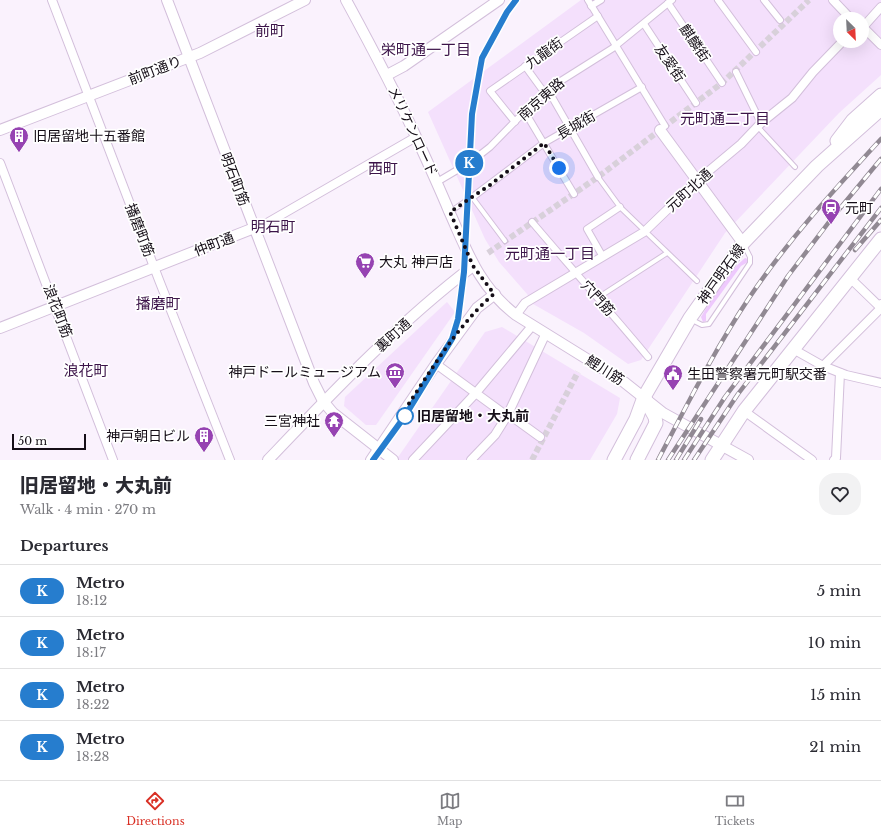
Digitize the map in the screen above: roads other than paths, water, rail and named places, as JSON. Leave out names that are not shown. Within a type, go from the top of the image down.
[{"type":"main road","name":"神戸明石線","points":[[817,166],[853,120],[881,95]]},
{"type":"main road","name":"神戸明石線","points":[[614,460],[636,419],[644,397],[690,318],[743,243],[817,166],[881,109]]},
{"type":"main road","points":[[712,460],[744,411],[881,239]]},
{"type":"main road","points":[[637,460],[656,423],[655,417],[644,397]]},
{"type":"street","name":"播磨町筋","points":[[52,0],[154,267],[230,460]]},
{"type":"street","name":"明石町筋","points":[[167,0],[254,228],[323,401],[333,413],[393,460]]},
{"type":"street","name":"前町通り","points":[[0,130],[188,58],[305,0]]},
{"type":"street","name":"メリケンロード","points":[[346,0],[387,76],[437,182],[473,266]]},
{"type":"street","points":[[387,76],[404,66],[499,0]]},
{"type":"street","points":[[588,0],[642,87],[662,128],[743,243]]},
{"type":"street","points":[[592,6],[602,0]]},
{"type":"street","points":[[718,0],[756,52]]},
{"type":"street","points":[[764,0],[780,20]]},
{"type":"street","points":[[834,0],[845,12]]},
{"type":"street","name":"南京東路","points":[[437,182],[471,162],[490,147],[546,92],[563,79],[617,45],[670,2]]},
{"type":"street","name":"麒麟街","points":[[670,2],[722,83]]},
{"type":"street","points":[[869,20],[881,7]]},
{"type":"street","name":"九龍街","points":[[515,122],[490,91],[598,16]]},
{"type":"street","name":"友愛街","points":[[644,24],[696,103]]},
{"type":"street","points":[[869,32],[881,45]]},
{"type":"street","name":"元町北通","points":[[516,315],[525,303],[576,274],[644,232],[698,180],[792,98],[813,72],[836,48]]},
{"type":"street","points":[[525,66],[546,92],[552,97],[598,177]]},
{"type":"street","points":[[736,72],[760,125]]},
{"type":"street","name":"長城街","points":[[473,196],[544,143],[642,87]]},
{"type":"street","points":[[525,112],[574,194]]},
{"type":"street","name":"仲町通","points":[[0,328],[267,223],[416,137]]},
{"type":"street","name":"浪花町筋","points":[[0,163],[56,306],[113,460]]},
{"type":"street","points":[[603,257],[586,229],[620,208]]},
{"type":"street","name":"穴門筋","points":[[532,222],[576,274],[599,297],[648,357]]},
{"type":"street","name":"鯉川筋","points":[[473,266],[494,294],[516,315],[624,382],[662,412],[705,438],[722,444],[748,460]]},
{"type":"street","name":"裏町通","points":[[268,460],[340,384],[446,287],[473,266]]},
{"type":"street","points":[[823,366],[880,306],[850,278]]},
{"type":"street","points":[[371,460],[436,364],[477,308],[494,294]]},
{"type":"street","points":[[413,460],[475,394],[532,326]]},
{"type":"street","points":[[472,460],[495,435],[507,416],[546,333]]},
{"type":"street","points":[[793,349],[823,366],[840,373],[881,383]]},
{"type":"street","points":[[436,364],[475,394],[507,416],[512,416],[540,437]]},
{"type":"street","points":[[834,460],[836,458],[840,373]]},
{"type":"street","points":[[744,411],[812,460]]},
{"type":"lane","points":[[760,125],[794,167]]},
{"type":"lane","points":[[598,177],[620,208],[697,281]]},
{"type":"lane","points":[[450,212],[473,196],[505,241]]},
{"type":"lane","points":[[690,318],[702,325],[709,324],[750,263],[750,257],[743,243]]},
{"type":"lane","points":[[599,297],[667,253]]},
{"type":"tunnel","points":[[488,253],[598,177],[722,83],[809,0]]},
{"type":"tunnel","points":[[532,460],[578,372]]},
{"type":"railway","points":[[658,460],[713,357],[749,298],[779,256],[829,196],[881,139]]},
{"type":"railway","points":[[668,460],[788,276],[832,218],[881,159]]},
{"type":"railway","points":[[684,460],[725,397],[881,189]]},
{"type":"railway","points":[[694,460],[738,394],[881,208]]},
{"type":"railway","points":[[855,250],[881,220]]},
{"type":"railway","points":[[676,460],[701,419]]},
{"type":"metro line","name":"K","points":[[373,460],[405,416],[452,339],[458,319],[464,272],[472,114],[482,58],[507,12],[516,0]]},
{"type":"place","name":"旧居留地十五番館","points":[[19,153]]},
{"type":"place","name":"元町","points":[[831,225]]},
{"type":"place","name":"大丸 神戸店","points":[[365,279]]},
{"type":"place","name":"神戸ドールミュージアム","points":[[395,389]]},
{"type":"place","name":"生田警察署元町駅交番","points":[[673,391]]},
{"type":"place","name":"旧居留地・大丸前","points":[[405,416]]},
{"type":"place","name":"三宮神社","points":[[334,438]]},
{"type":"place","name":"神戸朝日ビル","points":[[204,453]]},
{"type":"district","name":"前町","points":[[270,31]]},
{"type":"district","name":"栄町通一丁目","points":[[426,50]]},
{"type":"district","name":"元町通二丁目","points":[[725,119]]},
{"type":"district","name":"西町","points":[[383,169]]},
{"type":"district","name":"明石町","points":[[273,227]]},
{"type":"district","name":"元町通一丁目","points":[[550,254]]},
{"type":"district","name":"播磨町","points":[[158,304]]},
{"type":"district","name":"浪花町","points":[[86,371]]}]
